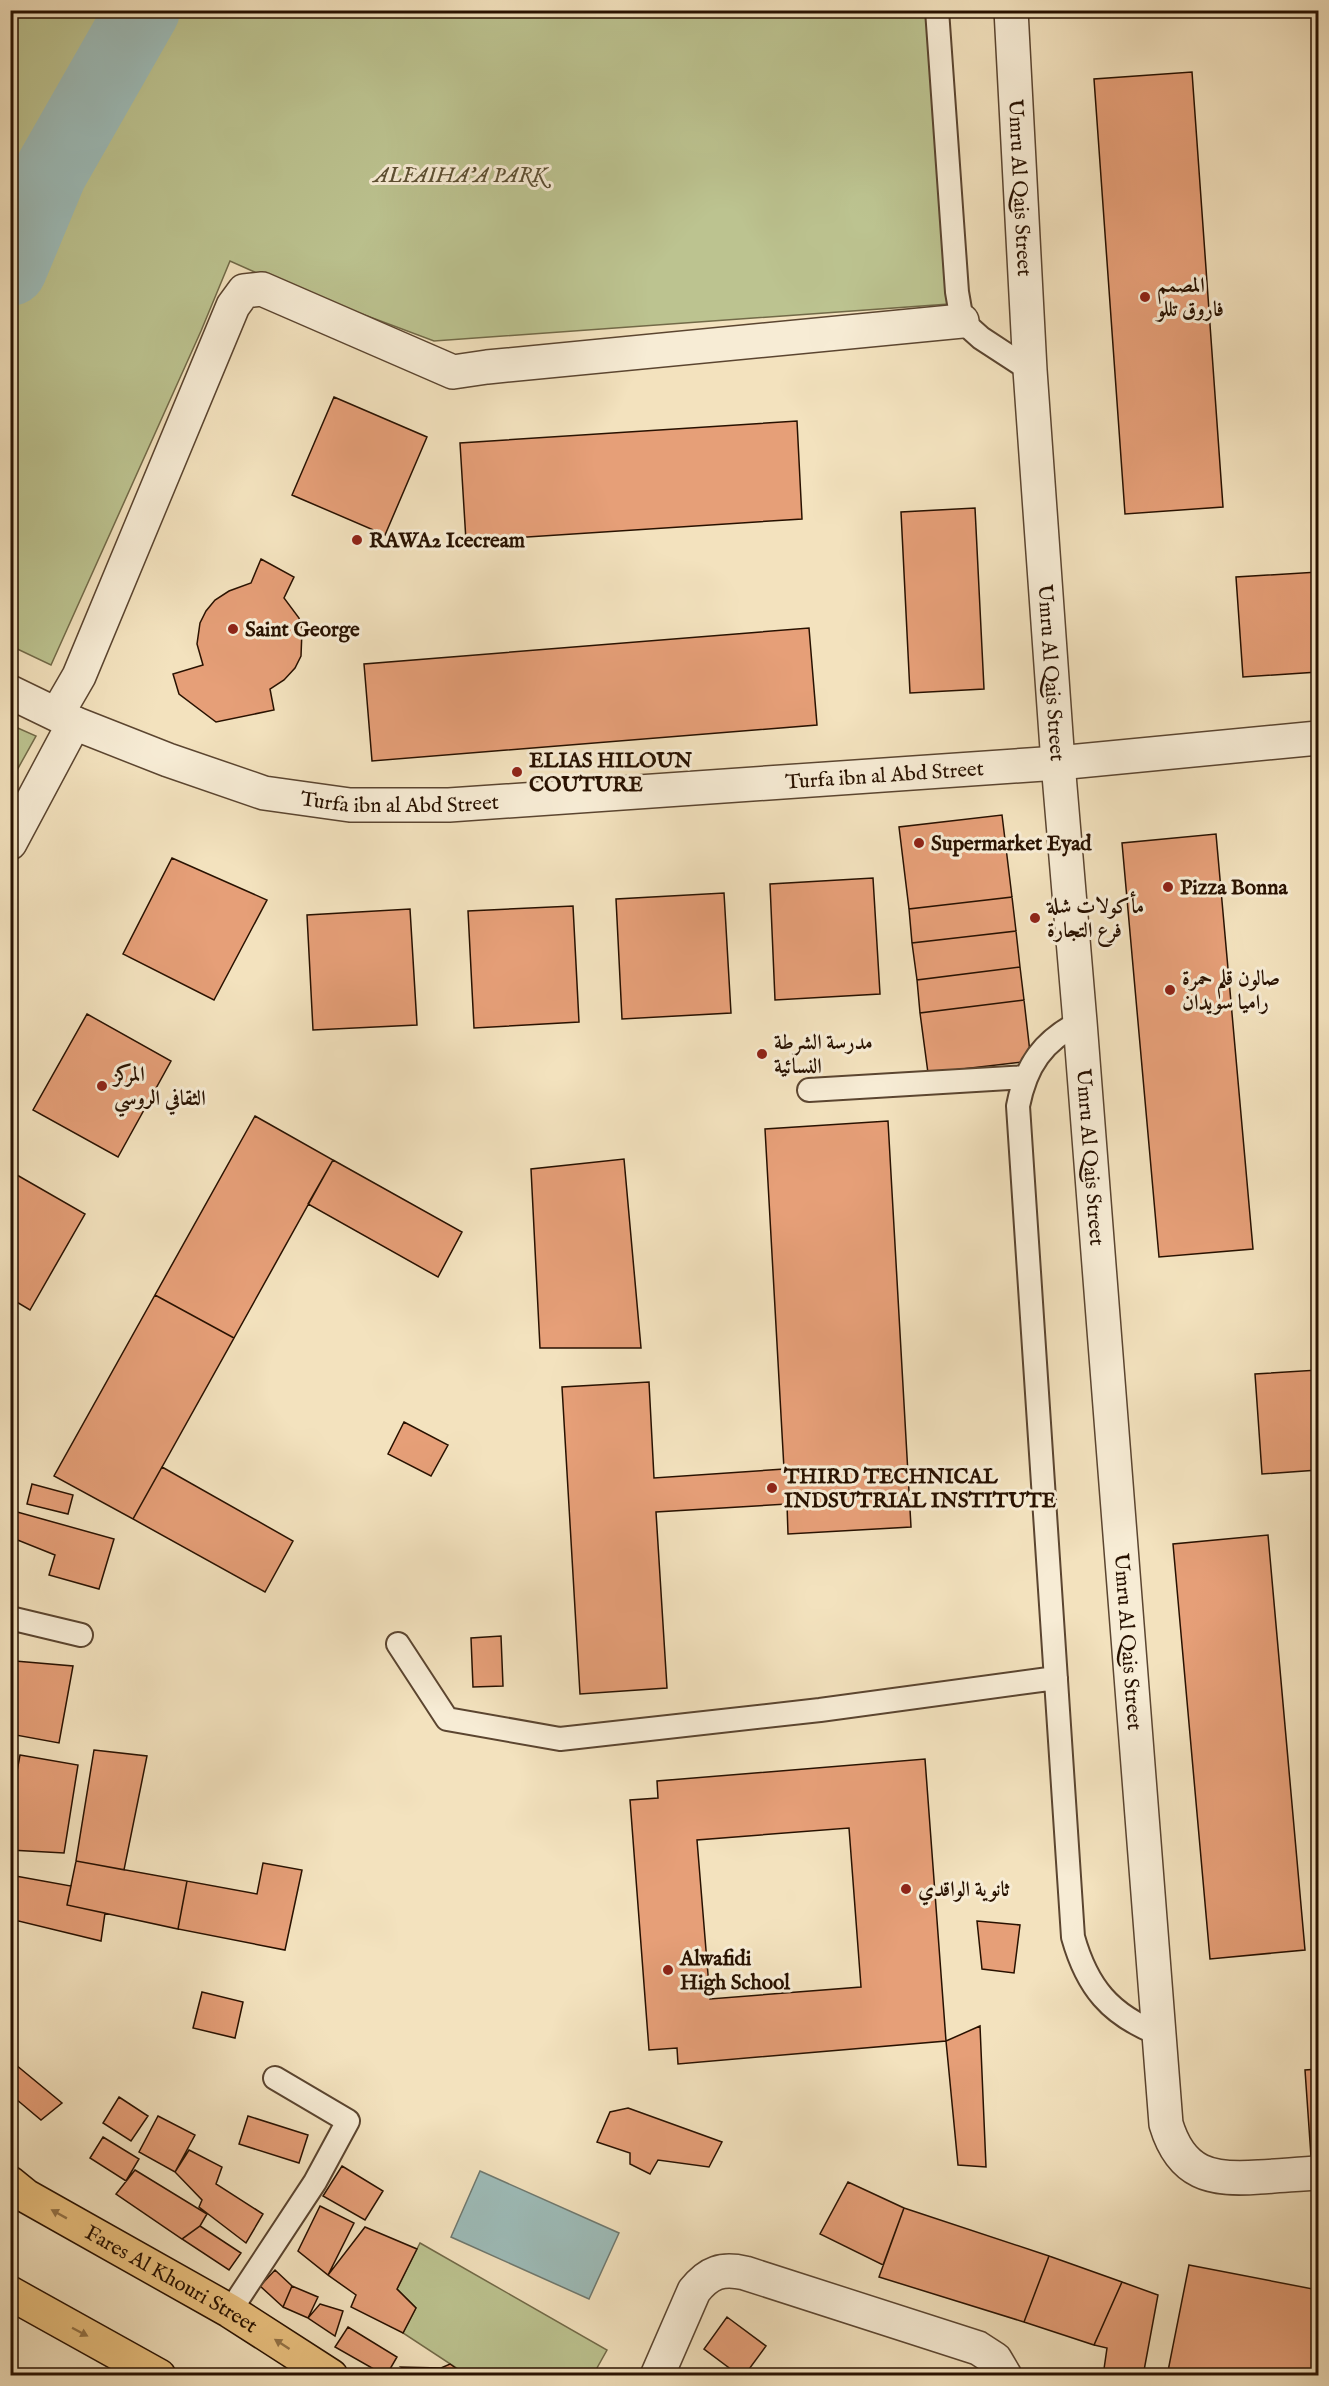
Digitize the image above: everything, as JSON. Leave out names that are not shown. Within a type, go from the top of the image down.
[{"type":"main road","name":"Fares Al Khouri Street","points":[[10,2183],[26,2196],[230,2311],[331,2376]]},
{"type":"main road","points":[[10,2293],[26,2314],[159,2376]]},
{"type":"street","name":"Umru Al Qais Street","points":[[1011,10],[1030,370],[1058,763],[1166,2124],[1171,2139],[1188,2164],[1209,2175],[1231,2179],[1318,2173]]},
{"type":"street","points":[[10,843],[66,718],[79,675],[229,317],[244,291],[262,289],[453,372],[962,321]]},
{"type":"street","name":"Turfa ibn al Abd Street","points":[[10,692],[168,760],[264,793],[350,806],[449,805],[1058,763],[1318,738]]},
{"type":"street","points":[[657,2376],[694,2291],[702,2281],[713,2274],[729,2270],[745,2273],[978,2348],[995,2359],[1005,2376]]},
{"type":"lane","points":[[938,10],[957,292],[962,321],[981,338],[1030,370]]},
{"type":"lane","points":[[1080,1022],[1064,1030],[1037,1056],[1026,1077],[1018,1106],[1073,1937],[1080,1962],[1105,2001],[1140,2027],[1159,2034]]},
{"type":"lane","points":[[809,1090],[1026,1077]]},
{"type":"lane","points":[[10,1618],[81,1635]]},
{"type":"lane","points":[[398,1644],[447,1719],[560,1739],[820,1710],[1056,1678]]},
{"type":"lane","points":[[230,2311],[315,2182],[348,2121],[275,2078]]},
{"type":"green space","name":"ALFAIHA'A PARK","points":[[10,11],[927,11],[949,304],[434,341],[279,283],[230,261],[201,331],[51,665],[11,646]]},
{"type":"green space","points":[[11,725],[36,736],[11,781]]},
{"type":"green space","points":[[420,2243],[607,2350],[593,2375],[467,2375],[403,2333],[416,2308],[397,2289]]},
{"type":"water","points":[[480,2171],[619,2233],[589,2299],[451,2237]]},
{"type":"building","points":[[1192,72],[1223,507],[1125,514],[1094,79]]},
{"type":"building","points":[[334,397],[427,437],[385,535],[292,495]]},
{"type":"building","points":[[797,421],[802,519],[466,541],[460,443]]},
{"type":"building","points":[[975,508],[984,689],[910,693],[901,512]]},
{"type":"building","points":[[261,559],[294,577],[284,598],[299,618],[302,630],[301,656],[295,668],[284,680],[270,689],[274,710],[216,722],[179,694],[173,674],[203,665],[197,644],[200,623],[206,611],[215,600],[229,591],[251,583]]},
{"type":"building","points":[[1318,572],[1318,672],[1243,677],[1236,577]]},
{"type":"building","points":[[809,628],[817,725],[372,761],[364,664]]},
{"type":"building","points":[[1002,815],[1012,897],[909,909],[899,827]]},
{"type":"building","points":[[1216,834],[1253,1249],[1159,1257],[1122,843]]},
{"type":"building","points":[[172,858],[267,900],[214,1000],[123,954]]},
{"type":"building","points":[[873,878],[880,994],[775,1000],[770,884]]},
{"type":"building","points":[[724,893],[731,1013],[622,1019],[616,899]]},
{"type":"building","points":[[1012,897],[1016,931],[912,943],[909,909]]},
{"type":"building","points":[[573,906],[579,1022],[474,1028],[468,911]]},
{"type":"building","points":[[410,909],[417,1025],[313,1030],[307,915]]},
{"type":"building","points":[[1016,931],[1020,967],[917,980],[912,943]]},
{"type":"building","points":[[1020,967],[1024,1000],[920,1013],[917,980]]},
{"type":"building","points":[[1024,1000],[1031,1061],[928,1073],[920,1013]]},
{"type":"building","name":"المركز الثقافي الروسي","points":[[87,1014],[171,1061],[118,1157],[33,1110]]},
{"type":"building","points":[[255,1116],[333,1160],[234,1338],[155,1295]]},
{"type":"building","points":[[888,1121],[911,1527],[788,1534],[787,1504],[656,1512],[667,1688],[580,1694],[562,1387],[649,1382],[654,1478],[784,1469],[765,1129]]},
{"type":"building","points":[[624,1159],[641,1348],[540,1348],[531,1169]]},
{"type":"building","points":[[333,1160],[462,1232],[438,1277],[308,1204]]},
{"type":"building","points":[[10,1171],[85,1214],[30,1310],[10,1298]]},
{"type":"building","points":[[155,1295],[234,1338],[133,1519],[54,1476]]},
{"type":"building","points":[[1318,1370],[1318,1470],[1262,1474],[1255,1374]]},
{"type":"building","points":[[404,1422],[448,1445],[431,1476],[388,1454]]},
{"type":"building","points":[[162,1467],[293,1541],[265,1592],[133,1519]]},
{"type":"building","points":[[32,1484],[73,1495],[68,1514],[27,1504]]},
{"type":"building","points":[[10,1510],[114,1539],[99,1589],[49,1575],[55,1555],[10,1537]]},
{"type":"building","points":[[1268,1535],[1305,1950],[1210,1959],[1173,1544]]},
{"type":"building","points":[[501,1636],[503,1686],[473,1687],[471,1638]]},
{"type":"building","points":[[15,1661],[73,1666],[59,1743],[10,1734],[10,1691]]},
{"type":"building","points":[[94,1750],[147,1756],[124,1870],[76,1861]]},
{"type":"building","points":[[20,1755],[78,1765],[64,1853],[10,1850],[10,1809]]},
{"type":"building","points":[[925,1759],[946,2041],[678,2064],[677,2048],[649,2050],[630,1800],[658,1798],[657,1781]],"holes":[[[849,1828],[861,1987],[710,1999],[697,1840]]]},
{"type":"building","points":[[76,1861],[187,1881],[178,1929],[67,1905]]},
{"type":"building","points":[[263,1863],[302,1870],[285,1950],[178,1929],[187,1881],[257,1894]]},
{"type":"building","points":[[10,1875],[71,1886],[67,1905],[105,1913],[101,1941],[10,1919]]},
{"type":"building","points":[[977,1921],[1020,1925],[1014,1973],[982,1969]]},
{"type":"building","points":[[202,1992],[243,2002],[235,2038],[193,2028]]},
{"type":"building","points":[[980,2026],[986,2167],[958,2165],[946,2041]]},
{"type":"building","points":[[10,2060],[62,2103],[41,2120],[10,2094]]},
{"type":"building","points":[[1318,2069],[1318,2171],[1312,2171],[1305,2070]]},
{"type":"building","points":[[119,2097],[148,2116],[131,2141],[103,2123]]},
{"type":"building","points":[[628,2108],[722,2142],[709,2167],[658,2160],[650,2174],[630,2164],[630,2153],[597,2142],[610,2112]]},
{"type":"building","points":[[158,2116],[195,2135],[175,2172],[139,2152]]},
{"type":"building","points":[[248,2116],[308,2135],[299,2163],[239,2144]]},
{"type":"building","points":[[103,2137],[139,2159],[126,2181],[90,2158]]},
{"type":"building","points":[[189,2150],[222,2167],[216,2184],[263,2214],[246,2243],[199,2207],[202,2200],[175,2172]]},
{"type":"building","points":[[342,2166],[383,2191],[365,2220],[323,2196]]},
{"type":"building","points":[[135,2170],[207,2214],[200,2226],[182,2239],[116,2194]]},
{"type":"building","points":[[848,2182],[904,2208],[883,2265],[820,2234]]},
{"type":"building","points":[[320,2206],[354,2223],[328,2275],[298,2251]]},
{"type":"building","points":[[904,2208],[1049,2256],[1024,2322],[879,2277]]},
{"type":"building","points":[[200,2226],[241,2253],[229,2270],[182,2239]]},
{"type":"building","points":[[365,2227],[417,2249],[397,2289],[416,2308],[403,2333],[351,2307],[356,2295],[328,2275]]},
{"type":"building","points":[[1049,2256],[1122,2282],[1094,2345],[1024,2322]]},
{"type":"building","points":[[1189,2265],[1318,2290],[1318,2376],[1167,2376]]},
{"type":"building","points":[[275,2270],[292,2286],[283,2307],[260,2286]]},
{"type":"building","points":[[1122,2282],[1158,2295],[1143,2376],[1103,2376],[1107,2348],[1094,2345]]},
{"type":"building","points":[[292,2286],[318,2297],[308,2318],[283,2307]]},
{"type":"building","points":[[320,2304],[343,2311],[335,2336],[308,2318]]},
{"type":"building","points":[[727,2317],[766,2346],[744,2376],[740,2376],[704,2349]]},
{"type":"building","points":[[348,2327],[397,2357],[386,2376],[335,2347]]},
{"type":"building","points":[[450,2364],[467,2376],[413,2376],[401,2367],[441,2368]]},
{"type":"waterway","points":[[10,269],[50,173],[143,10]]},
{"type":"place","name":"المصمم فاروق تللو","points":[[1145,297]]},
{"type":"place","name":"RAWA2 Icecream","points":[[357,540]]},
{"type":"place","name":"Saint George","points":[[233,629]]},
{"type":"place","name":"ELIAS HILOUN COUTURE","points":[[517,772]]},
{"type":"place","name":"Supermarket Eyad","points":[[919,843]]},
{"type":"place","name":"Pizza Bonna","points":[[1168,887]]},
{"type":"place","name":"مأكولات شلة فرع التجارة","points":[[1035,918]]},
{"type":"place","name":"صالون قلم حمرة راميا سويدان","points":[[1170,990]]},
{"type":"place","name":"مدرسة الشرطة النسائية","points":[[762,1054]]},
{"type":"place","name":"المركز الثقافي الروسي","points":[[102,1086]]},
{"type":"place","name":"THIRD TECHNICAL INDSUTRIAL INSTITUTE","points":[[772,1488]]},
{"type":"place","name":"ثانوية الواقدي","points":[[906,1889]]},
{"type":"place","name":"Alwafidi High School","points":[[668,1970]]}]
